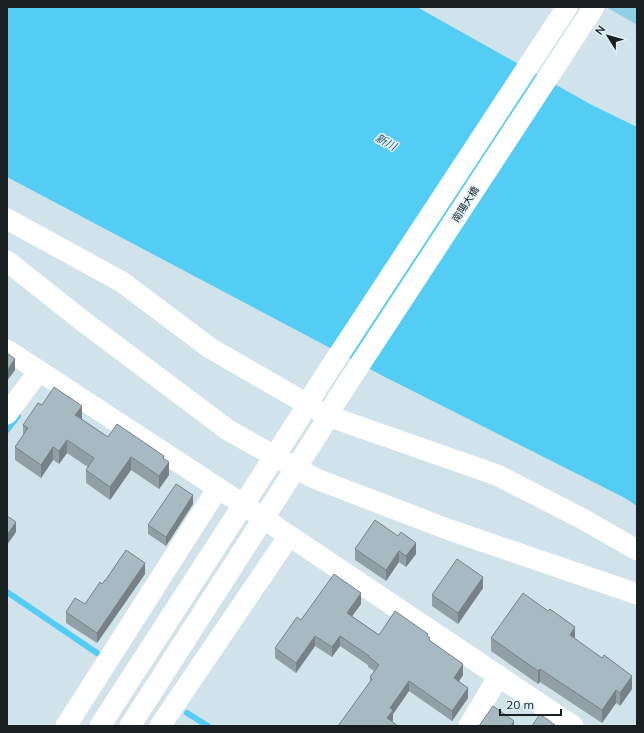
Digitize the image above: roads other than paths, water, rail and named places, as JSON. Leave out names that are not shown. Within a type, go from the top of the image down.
[{"type":"street","points":[[100,726],[308,403],[567,7]]},
{"type":"street","name":"南陽大橋","points":[[130,726],[257,530],[329,415],[594,7]]},
{"type":"street","points":[[7,219],[122,282],[210,348],[329,415],[497,475],[581,518],[637,550]]},
{"type":"street","points":[[7,260],[84,322],[228,430],[314,478],[447,529],[637,594]]},
{"type":"street","points":[[7,350],[218,488],[573,726]]},
{"type":"street","points":[[7,414],[39,371]]},
{"type":"street","points":[[66,726],[218,488]]},
{"type":"street","points":[[160,726],[289,536]]},
{"type":"street","points":[[469,726],[499,676]]},
{"type":"water","name":"新川","points":[[7,7],[417,7],[590,104],[637,127],[637,506],[625,498],[383,376],[7,177]]},
{"type":"waterway","points":[[7,430],[18,416]]},
{"type":"waterway","points":[[7,592],[97,653]]},
{"type":"waterway","points":[[187,713],[208,726]]}]
